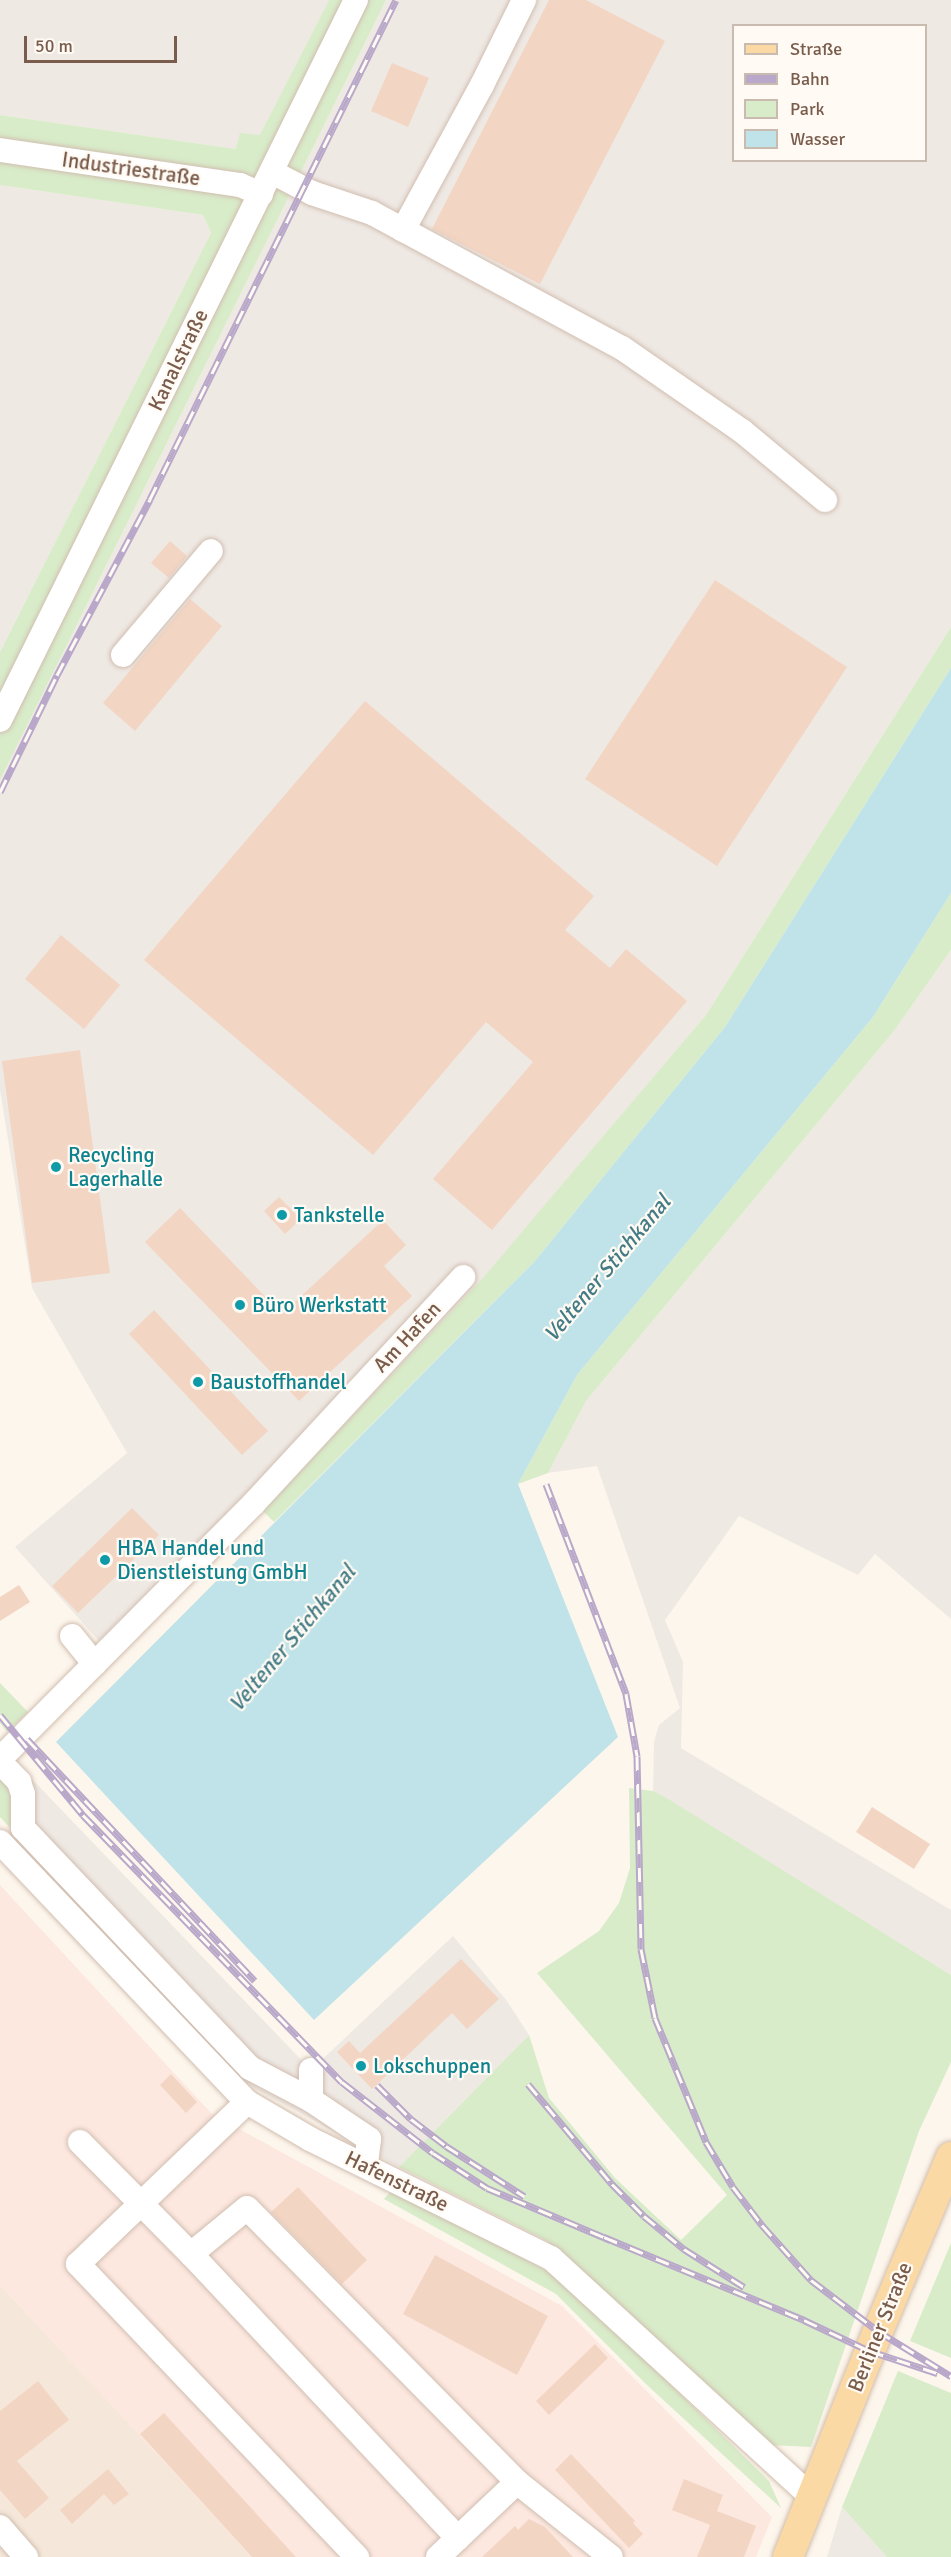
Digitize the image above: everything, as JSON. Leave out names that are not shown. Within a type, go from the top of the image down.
[{"type":"main road","name":"Berliner Straße","points":[[788,2557],[878,2331],[951,2157]]},
{"type":"street","name":"Kanalstraße","points":[[0,720],[356,0]]},
{"type":"street","points":[[402,230],[482,85],[524,0]]},
{"type":"street","name":"Industriestraße","points":[[0,150],[240,185],[261,194]]},
{"type":"street","points":[[272,172],[312,193],[372,213],[622,348],[742,431],[825,500]]},
{"type":"street","points":[[123,655],[211,551]]},
{"type":"street","name":"Am Hafen","points":[[2,1758],[95,1664],[221,1528],[254,1503],[463,1277]]},
{"type":"street","points":[[72,1636],[95,1664]]},
{"type":"street","points":[[2,1758],[19,1782],[23,1794],[23,1828],[250,2068],[311,2100],[369,2139],[366,2165]]},
{"type":"street","name":"Hafenstraße","points":[[0,1842],[248,2102],[310,2139],[551,2258],[813,2499]]},
{"type":"street","points":[[311,2070],[311,2100]]},
{"type":"street","points":[[248,2102],[78,2264],[357,2557]]},
{"type":"street","points":[[80,2142],[191,2254],[458,2538]]},
{"type":"street","points":[[191,2254],[247,2208],[517,2482],[611,2557]]},
{"type":"street","points":[[438,2557],[517,2482]]},
{"type":"street","points":[[0,2527],[26,2557]]},
{"type":"shaded area","points":[[0,0],[329,0],[260,136],[236,149],[0,115]]},
{"type":"shaded area","points":[[386,0],[951,0],[951,627],[706,1015],[482,1280],[263,1511],[245,1495],[99,1641],[15,1547],[127,1453],[32,1288],[0,1090],[0,780]]},
{"type":"shaded area","points":[[0,185],[203,215],[211,233],[0,652]]},
{"type":"shaded area","points":[[951,950],[951,1619],[875,1554],[858,1575],[739,1516],[665,1620],[683,1662],[681,1748],[951,1910],[951,1975],[653,1791],[654,1742],[659,1725],[680,1708],[597,1466],[548,1473],[586,1401],[894,1031]]},
{"type":"shaded area","points":[[30,1777],[311,2070],[453,1936],[507,2001],[529,2035],[399,2167],[254,2088],[13,1831],[14,1793]]},
{"type":"shaded area","points":[[0,1885],[212,2114],[562,2306],[772,2517],[756,2557],[252,2557],[0,2285]]},
{"type":"shaded area","points":[[0,2285],[140,2434],[252,2557],[0,2557]]},
{"type":"shaded area","points":[[842,2507],[887,2557],[827,2557]]},
{"type":"green space","points":[[329,0],[386,0],[0,780],[0,652],[211,233],[203,215],[0,185],[0,115],[236,149],[240,133],[260,135]]},
{"type":"green space","points":[[951,627],[951,668],[725,1027],[535,1261],[274,1522],[263,1511],[482,1279],[706,1015]]},
{"type":"green space","points":[[951,893],[951,950],[894,1031],[586,1401],[548,1473],[518,1484],[577,1375],[873,1017]]},
{"type":"green space","points":[[0,1683],[28,1712],[7,1732],[0,1723]]},
{"type":"green space","points":[[0,1747],[30,1777],[14,1793],[13,1831],[0,1817]]},
{"type":"green space","points":[[629,1788],[653,1791],[665,1797],[951,1975],[951,2062],[919,2131],[811,2447],[769,2445],[547,2241],[399,2167],[529,2035],[549,2098],[615,2178],[681,2240],[727,2195],[537,1973],[599,1931],[619,1903],[630,1868]]},
{"type":"green space","points":[[392,2190],[563,2279],[769,2481],[781,2508],[647,2385],[556,2294],[384,2199]]},
{"type":"green space","points":[[951,2243],[951,2358],[910,2341]]},
{"type":"green space","points":[[898,2371],[951,2393],[951,2557],[887,2557],[842,2507]]},
{"type":"water","name":"Veltener Stichkanal","points":[[951,668],[951,893],[873,1017],[577,1375],[518,1484],[618,1737],[314,2020],[56,1742],[535,1261],[725,1027]]},
{"type":"building","points":[[549,0],[586,0],[665,41],[540,284],[432,229]]},
{"type":"building","points":[[392,63],[429,78],[408,127],[371,111]]},
{"type":"building","points":[[170,541],[187,556],[169,578],[151,563]]},
{"type":"building","points":[[715,580],[847,667],[717,866],[585,779]]},
{"type":"building","points":[[190,599],[222,626],[135,731],[103,703]]},
{"type":"building","points":[[365,701],[594,896],[565,930],[610,968],[626,949],[687,1001],[492,1230],[433,1179],[533,1062],[486,1022],[373,1155],[144,960]]},
{"type":"building","points":[[61,935],[120,985],[84,1029],[25,979]]},
{"type":"building","name":"Recycling Lagerhalle","points":[[80,1050],[110,1273],[32,1283],[2,1061]]},
{"type":"building","name":"Tankstelle","points":[[279,1197],[301,1219],[285,1234],[264,1211]]},
{"type":"building","points":[[180,1208],[282,1314],[383,1220],[406,1245],[384,1266],[412,1296],[299,1401],[145,1242]]},
{"type":"building","name":"Baustoffhandel","points":[[154,1310],[268,1431],[242,1455],[129,1334]]},
{"type":"building","name":"HBA Handel und Dienstleistung GmbH","points":[[132,1508],[159,1535],[78,1613],[52,1586]]},
{"type":"building","points":[[19,1585],[30,1602],[0,1621],[0,1597]]},
{"type":"building","points":[[872,1807],[930,1844],[914,1869],[856,1832]]},
{"type":"building","points":[[461,1959],[499,1999],[467,2029],[452,2013],[372,2089],[337,2052],[349,2041],[360,2053]]},
{"type":"building","points":[[171,2074],[197,2102],[186,2113],[160,2085]]},
{"type":"building","points":[[298,2187],[367,2260],[342,2284],[271,2212]]},
{"type":"building","points":[[435,2255],[548,2316],[517,2375],[403,2314]]},
{"type":"building","points":[[595,2344],[608,2358],[549,2415],[536,2401]]},
{"type":"building","points":[[38,2381],[69,2420],[17,2461],[49,2498],[25,2519],[0,2490],[0,2411]]},
{"type":"building","points":[[164,2413],[296,2557],[252,2557],[140,2434]]},
{"type":"building","points":[[571,2454],[635,2521],[633,2523],[643,2534],[629,2548],[555,2470]]},
{"type":"building","points":[[108,2469],[129,2494],[114,2505],[104,2494],[72,2524],[60,2510]]},
{"type":"building","points":[[684,2479],[723,2495],[717,2511],[756,2526],[744,2557],[697,2557],[710,2525],[672,2510]]},
{"type":"building","points":[[529,2519],[545,2527],[573,2557],[482,2557],[515,2526],[518,2530]]},
{"type":"railway","points":[[0,792],[57,675],[150,499],[396,0]]},
{"type":"railway","points":[[546,1484],[626,1694],[637,1756],[641,1949],[655,2018],[706,2142],[733,2187],[762,2225],[811,2280],[878,2331],[951,2376]]},
{"type":"railway","points":[[0,1715],[83,1815],[342,2082],[433,2153],[487,2188],[611,2240]]},
{"type":"railway","points":[[27,1739],[255,1981]]},
{"type":"railway","points":[[528,2084],[612,2184],[644,2216],[684,2249],[744,2287]]},
{"type":"railway","points":[[377,2085],[411,2119],[446,2146],[524,2196]]},
{"type":"railway","points":[[604,2237],[804,2320],[870,2351],[937,2373]]},
{"type":"place","name":"Recycling Lagerhalle","points":[[56,1167]]},
{"type":"place","name":"Tankstelle","points":[[282,1215]]},
{"type":"place","name":"Büro Werkstatt","points":[[240,1305]]},
{"type":"place","name":"Baustoffhandel","points":[[198,1382]]},
{"type":"place","name":"HBA Handel und Dienstleistung GmbH","points":[[105,1560]]},
{"type":"place","name":"Lokschuppen","points":[[361,2066]]}]
